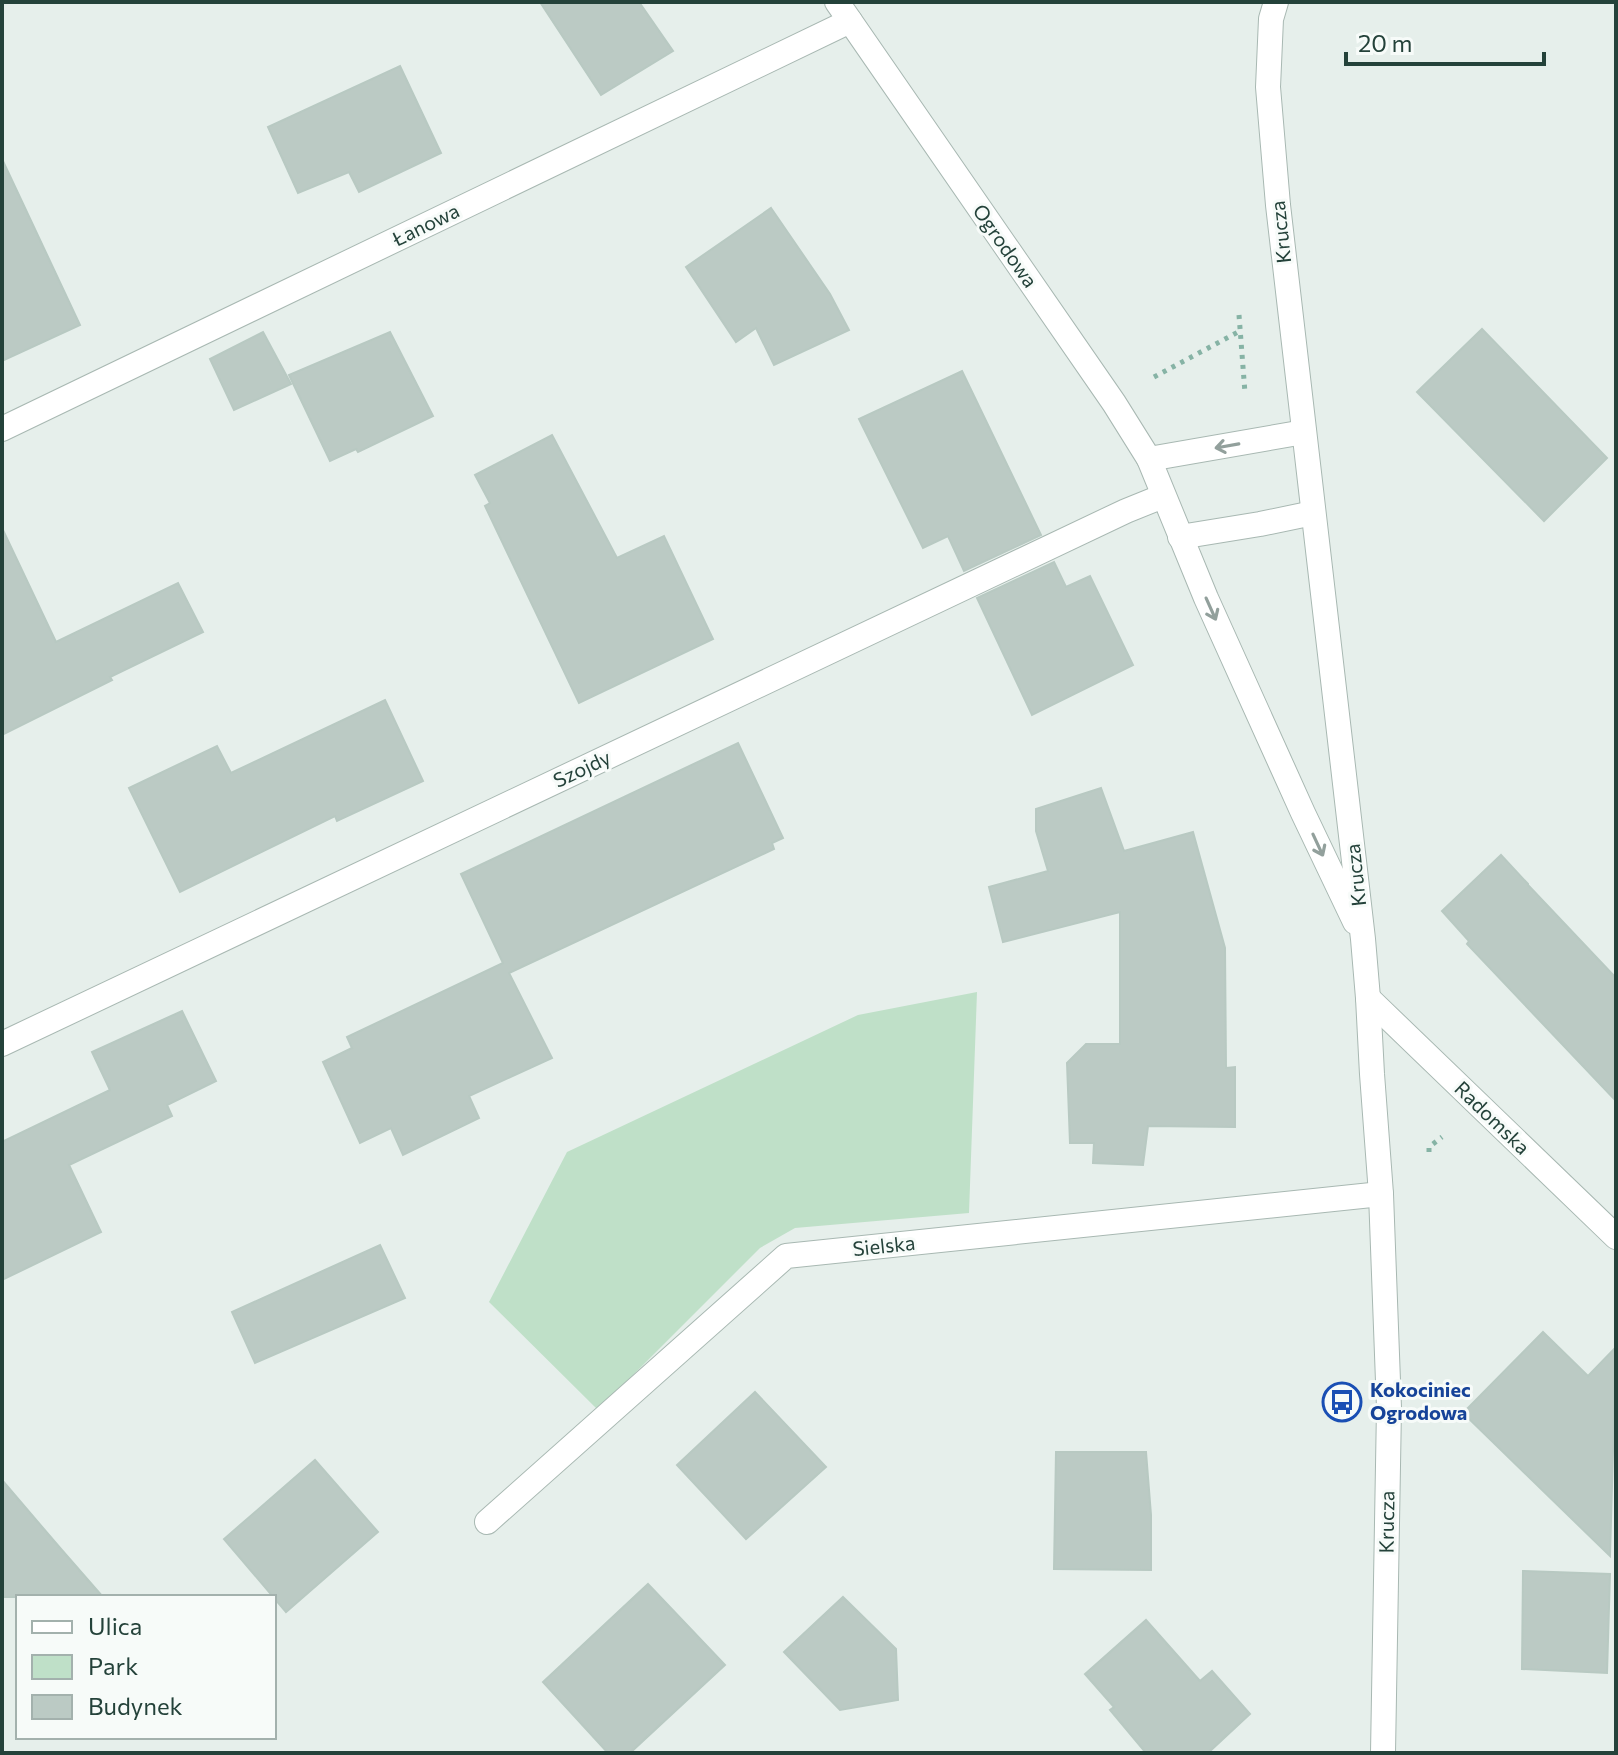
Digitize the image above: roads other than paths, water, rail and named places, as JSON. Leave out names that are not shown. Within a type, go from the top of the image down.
[{"type":"street","name":"Krucza","points":[[1276,2],[1271,19],[1268,87],[1278,205],[1363,939],[1381,1194],[1389,1408],[1383,1753]]},
{"type":"street","name":"Łanowa","points":[[2,429],[844,11]]},
{"type":"street","name":"Ogrodowa","points":[[844,11],[1114,403],[1149,459],[1180,537],[1303,813],[1363,939]]},
{"type":"street","points":[[1149,459],[1304,432]]},
{"type":"street","name":"Szojdy","points":[[2,1044],[1163,496]]},
{"type":"street","points":[[1180,537],[1313,513]]},
{"type":"street","name":"Radomska","points":[[1368,998],[1616,1237]]},
{"type":"street","name":"Sielska","points":[[487,1522],[786,1256],[1381,1194]]},
{"type":"place","name":"Kokociniec Ogrodowa","points":[[1342,1402]]}]
